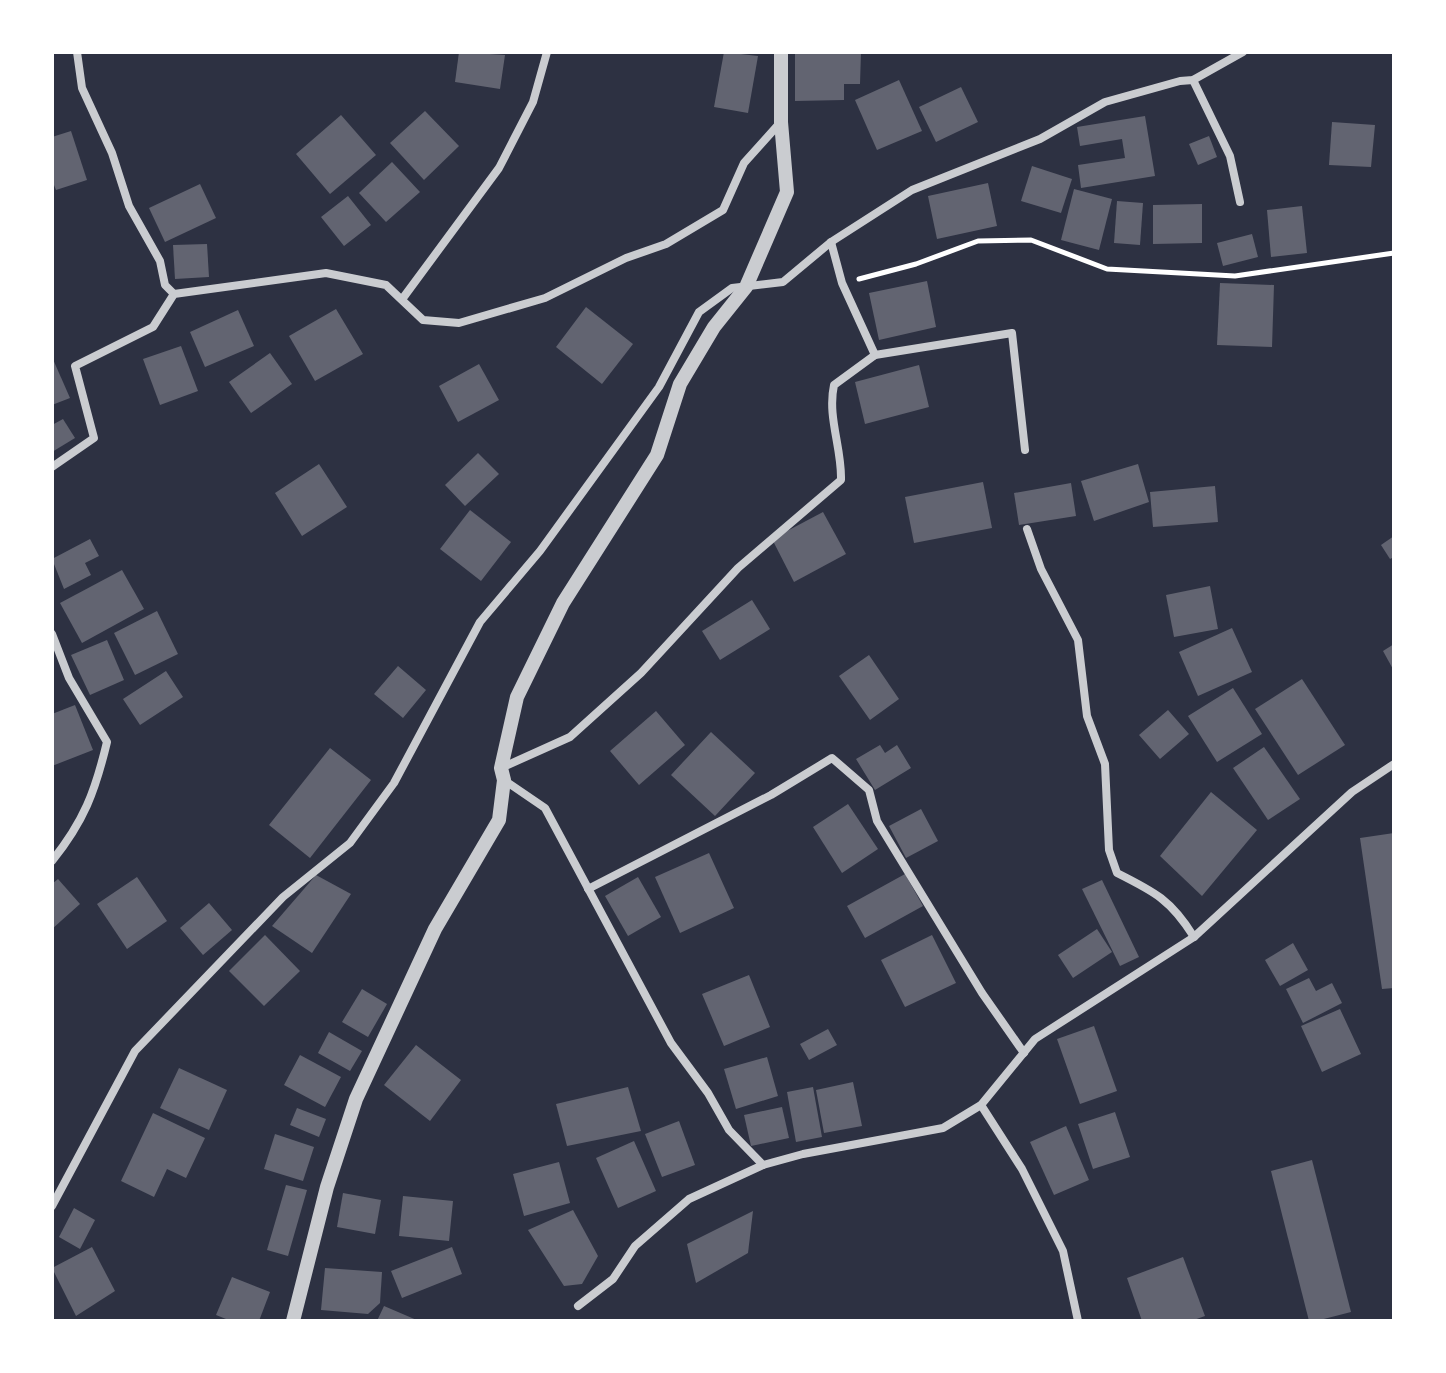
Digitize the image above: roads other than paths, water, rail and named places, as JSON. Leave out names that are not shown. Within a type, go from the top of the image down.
[{"type":"street","points":[[77,52],[82,88],[112,153],[129,206],[160,261],[165,285],[174,294]]},
{"type":"street","points":[[403,298],[499,168],[533,102],[547,52]]},
{"type":"street","points":[[293,1321],[327,1187],[356,1099],[435,929],[499,820],[502,774],[517,697],[563,603],[657,455],[680,384],[714,327],[746,287],[787,192],[781,122],[781,52]]},
{"type":"street","points":[[52,1206],[135,1051],[283,897],[350,843],[394,783],[480,622],[540,551],[659,387],[699,312],[732,288],[783,282],[831,242],[912,190],[1040,139],[1105,102],[1193,80],[1243,52]]},
{"type":"street","points":[[1193,80],[1230,156],[1240,202]]},
{"type":"street","points":[[52,467],[94,438],[75,366],[153,327],[174,294],[326,273],[386,285],[423,320],[459,323],[545,298],[626,258],[666,244],[723,210],[744,163],[781,122]]},
{"type":"street","points":[[831,242],[842,283],[875,355]]},
{"type":"street","points":[[502,774],[570,737],[641,673],[738,568],[841,480],[841,459],[830,403],[834,385],[875,355],[1012,333],[1025,450]]},
{"type":"street","points":[[1027,529],[1041,569],[1078,640],[1087,716],[1105,764],[1109,850],[1117,873],[1163,896],[1177,909],[1194,937]]},
{"type":"street","points":[[52,634],[69,678],[107,742],[98,779],[79,827],[52,861]]},
{"type":"street","points":[[588,889],[771,795],[832,758],[869,790],[877,821],[982,993],[1024,1053]]},
{"type":"street","points":[[578,1306],[613,1279],[635,1246],[689,1199],[763,1165],[803,1154],[943,1128],[981,1105],[1035,1039],[1194,937],[1352,792],[1394,764]]},
{"type":"street","points":[[502,774],[545,808],[671,1043],[708,1093],[729,1130],[763,1165]]},
{"type":"street","points":[[981,1105],[1022,1169],[1063,1251],[1078,1321]]}]
